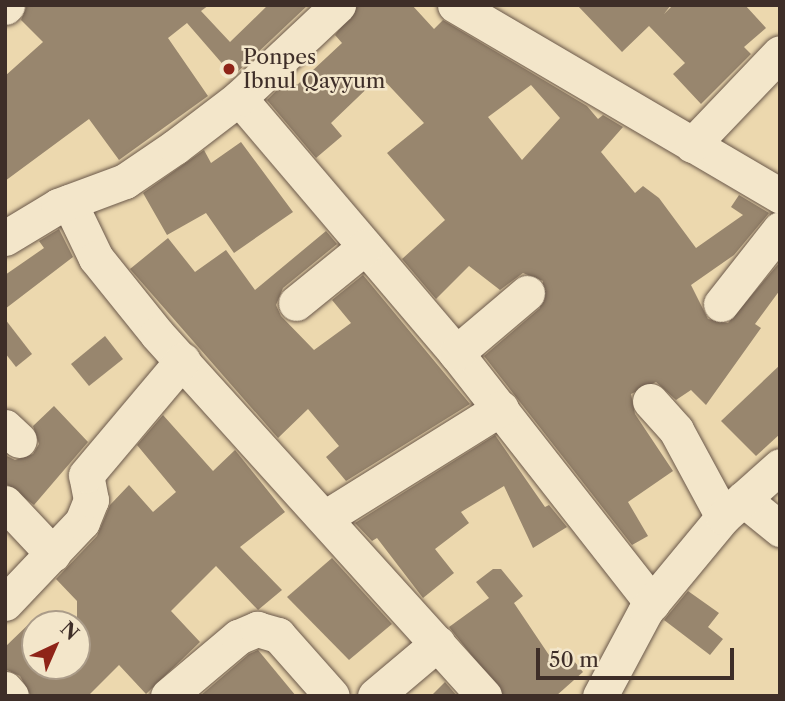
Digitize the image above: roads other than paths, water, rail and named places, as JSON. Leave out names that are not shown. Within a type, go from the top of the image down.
[{"type":"street","points":[[5,238],[69,202],[125,181],[239,98],[338,5]]},
{"type":"street","points":[[455,5],[780,196]]},
{"type":"street","points":[[692,145],[780,53]]},
{"type":"street","points":[[239,98],[501,408],[652,603]]},
{"type":"street","points":[[69,202],[96,258],[183,360],[484,696]]},
{"type":"street","points":[[721,304],[780,229]]},
{"type":"street","points":[[296,303],[365,247]]},
{"type":"street","points":[[456,353],[527,293]]},
{"type":"street","points":[[5,603],[82,522],[91,500],[86,475],[183,360]]},
{"type":"street","points":[[650,401],[676,430],[733,508],[780,529]]},
{"type":"street","points":[[326,517],[501,408]]},
{"type":"street","points":[[600,696],[652,603],[733,508],[780,466]]},
{"type":"street","points":[[5,503],[53,554]]},
{"type":"street","points":[[168,696],[238,637],[257,629],[278,635],[332,696]]},
{"type":"street","points":[[375,696],[438,643]]},
{"type":"street","points":[[5,689],[11,696]]},
{"type":"place","name":"Ponpes Ibnul Qayyum","points":[[229,69]]}]
